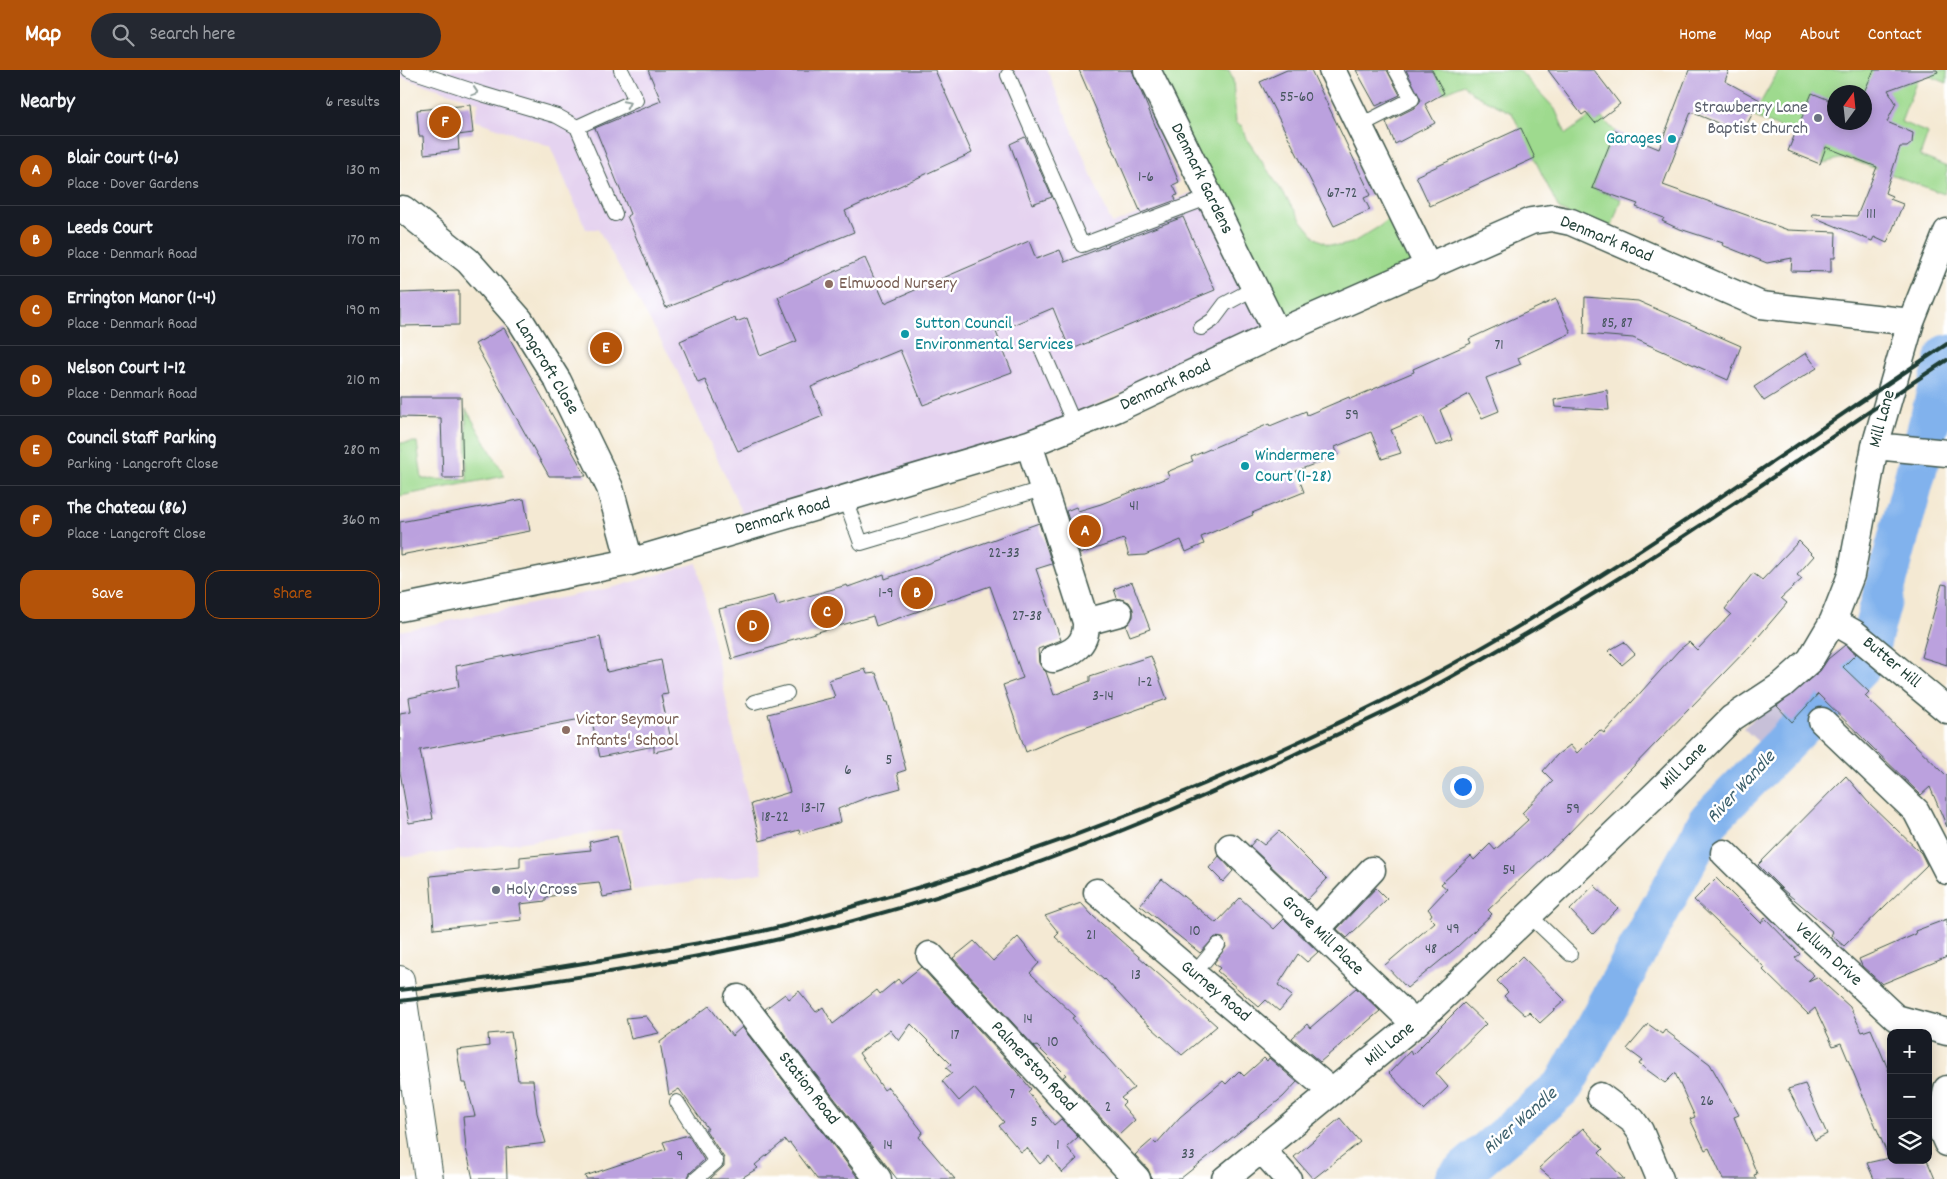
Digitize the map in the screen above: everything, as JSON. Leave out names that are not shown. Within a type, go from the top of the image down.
[{"type":"main road","points":[[400,980],[429,1179]]},
{"type":"street","name":"Denmark Gardens","points":[[1147,70],[1277,333]]},
{"type":"street","points":[[1332,70],[1429,268]]},
{"type":"street","name":"Langcroft Close","points":[[403,209],[468,261],[520,320],[558,381],[610,488],[630,562]]},
{"type":"street","name":"Denmark Road","points":[[400,608],[630,562],[1029,444],[1116,409],[1277,333],[1429,268],[1531,221],[1552,218],[1570,222],[1761,305],[1911,322]]},
{"type":"street","name":"Mill Lane","points":[[1225,1179],[1415,1024],[1657,793],[1732,718],[1782,685],[1843,627],[1875,446],[1911,322],[1947,232]]},
{"type":"street","points":[[1029,444],[1086,622],[1086,632],[1077,649],[1053,659]]},
{"type":"street","points":[[1875,446],[1947,453]]},
{"type":"street","points":[[1086,622],[1118,613]]},
{"type":"street","name":"Butter Hill","points":[[1843,627],[1883,656],[1947,710]]},
{"type":"street","points":[[1822,721],[1916,812],[1947,871]]},
{"type":"street","name":"Grove Mill Place","points":[[1230,847],[1415,1024]]},
{"type":"street","name":"Vellum Drive","points":[[1724,853],[1808,936],[1896,1018],[1947,1032]]},
{"type":"street","points":[[1316,930],[1372,870]]},
{"type":"street","name":"Gurney Road","points":[[1097,892],[1332,1092]]},
{"type":"street","name":"Palmerston Road","points":[[930,955],[1137,1179]]},
{"type":"street","name":"Station Road","points":[[738,998],[878,1179]]},
{"type":"street","points":[[1947,1089],[1940,1127],[1947,1143]]},
{"type":"street","points":[[1600,1096],[1632,1120],[1640,1131],[1660,1179]]},
{"type":"street","points":[[1262,1150],[1288,1179]]},
{"type":"lane","points":[[408,70],[430,73],[557,116],[577,127],[615,214]]},
{"type":"lane","points":[[577,127],[636,100],[621,70]]},
{"type":"lane","points":[[1360,126],[1412,99],[1396,70]]},
{"type":"lane","points":[[1008,75],[1082,245],[1210,197]]},
{"type":"lane","points":[[1201,328],[1213,320],[1224,304],[1255,288]]},
{"type":"lane","points":[[1042,350],[1075,426]]},
{"type":"lane","points":[[846,498],[861,543],[1042,488]]},
{"type":"lane","points":[[754,702],[787,693]]},
{"type":"lane","points":[[1529,915],[1570,954]]},
{"type":"lane","points":[[1194,974],[1218,945]]},
{"type":"lane","points":[[677,1102],[716,1162],[696,1179]]},
{"type":"shaded area","points":[[400,70],[1047,70],[1112,224],[1201,189],[1267,329],[1019,439],[746,521],[673,362],[598,229],[586,229],[550,146],[474,120],[479,102],[400,77]]},
{"type":"shaded area","name":"Victor Seymour Infants' School","points":[[697,563],[763,873],[633,890],[621,829],[408,857],[400,855],[400,631],[619,586]]},
{"type":"shaded area","points":[[1844,645],[1854,654],[1847,667],[1765,748],[1743,728]]},
{"type":"green space","points":[[1153,70],[1229,70],[1233,80],[1236,123],[1242,126],[1246,138],[1302,221],[1316,238],[1327,244],[1340,246],[1352,243],[1380,226],[1397,212],[1423,265],[1280,326]]},
{"type":"green space","points":[[1432,70],[1519,70],[1555,109],[1566,134],[1590,117],[1595,122],[1602,118],[1615,131],[1592,188],[1621,199],[1609,234],[1559,209],[1512,113],[1472,93],[1464,84],[1444,93]]},
{"type":"green space","points":[[1779,70],[1947,70],[1947,83],[1920,72],[1901,122],[1928,133],[1920,156],[1947,167],[1947,187],[1944,194],[1850,159],[1839,159],[1822,164],[1826,148],[1753,116]]},
{"type":"green space","points":[[466,409],[505,476],[400,496],[400,443],[417,442],[422,479],[467,480]]},
{"type":"building","points":[[648,70],[935,70],[972,153],[845,211],[854,232],[666,308],[627,216],[630,214],[595,128],[661,101]]},
{"type":"building","points":[[1079,70],[1132,70],[1179,182],[1173,185],[1178,195],[1174,196],[1176,200],[1141,213]]},
{"type":"building","points":[[1287,70],[1311,70],[1371,195],[1364,198],[1370,210],[1334,226],[1260,82]]},
{"type":"building","points":[[1356,70],[1387,70],[1400,95],[1376,106]]},
{"type":"building","points":[[1406,70],[1432,70],[1444,93],[1425,104],[1435,123],[1395,144],[1386,122],[1416,107],[1421,100]]},
{"type":"building","points":[[1548,70],[1594,70],[1620,104],[1595,123],[1586,112],[1582,115]]},
{"type":"building","points":[[1689,70],[1729,70],[1725,81],[1760,100],[1742,133],[1691,112],[1663,185],[1788,230],[1836,232],[1835,258],[1831,258],[1831,272],[1791,271],[1792,258],[1767,263],[1722,245],[1723,243],[1677,228],[1662,221],[1664,218],[1636,207],[1638,204],[1592,188],[1615,131],[1659,149]]},
{"type":"building","points":[[1874,70],[1937,70],[1938,72],[1888,90],[1896,103],[1887,122],[1913,133],[1912,143],[1907,147],[1900,147],[1885,193],[1892,196],[1890,199],[1903,204],[1887,243],[1874,237],[1872,241],[1811,216],[1812,214],[1857,216],[1877,167],[1826,147],[1820,164],[1788,151],[1812,93],[1827,99],[1827,130],[1872,130],[1872,85],[1867,85]]},
{"type":"building","points":[[470,105],[473,133],[458,135],[459,150],[424,154],[423,136],[419,136],[417,110]]},
{"type":"building","points":[[1521,128],[1535,158],[1430,206],[1416,176]]},
{"type":"building","points":[[1025,137],[1052,197],[1032,204],[1010,144]]},
{"type":"building","name":"Sutton Council Environmental Services","points":[[1183,217],[1215,290],[1070,350],[1053,308],[996,332],[1012,372],[923,405],[900,350],[811,387],[823,416],[738,451],[705,380],[698,383],[680,341],[735,317],[736,322],[747,318],[760,356],[797,341],[778,297],[865,258],[885,303],[1029,241],[1036,259],[1060,250],[1065,262]]},
{"type":"building","points":[[459,291],[459,325],[400,326],[400,293]]},
{"type":"building","points":[[1585,297],[1638,301],[1741,346],[1728,380],[1633,338],[1584,334]]},
{"type":"building","points":[[1556,299],[1571,333],[1518,358],[1521,364],[1486,378],[1499,411],[1482,418],[1469,394],[1440,410],[1452,440],[1436,446],[1423,416],[1391,430],[1401,453],[1382,459],[1371,432],[1335,447],[1338,455],[1296,471],[1304,492],[1252,513],[1253,515],[1201,537],[1204,544],[1186,552],[1181,540],[1145,555],[1129,556],[1124,539],[1080,554],[1066,511],[1076,507],[1078,511],[1101,504],[1169,477],[1167,472],[1193,461],[1191,457],[1269,424],[1270,426],[1306,411],[1307,415],[1414,372],[1413,369],[1471,343],[1469,339]]},
{"type":"building","points":[[504,328],[586,476],[549,476],[475,344]]},
{"type":"building","points":[[1806,353],[1817,368],[1764,401],[1754,387]]},
{"type":"building","points":[[1607,390],[1609,410],[1555,407],[1554,400]]},
{"type":"building","points":[[400,397],[461,397],[463,478],[443,478],[441,418],[400,417]]},
{"type":"building","points":[[524,499],[530,531],[400,555],[400,522]]},
{"type":"building","points":[[1039,523],[1052,564],[1036,569],[1061,640],[1038,649],[1039,663],[1046,672],[1054,695],[1090,681],[1090,676],[1151,656],[1167,699],[1067,734],[1026,752],[1003,685],[1023,678],[990,586],[876,626],[873,616],[732,659],[719,609],[774,595],[777,605],[847,585],[848,587],[884,574],[885,579]]},
{"type":"building","points":[[1799,541],[1814,556],[1797,575],[1802,579],[1781,598],[1787,603],[1753,643],[1565,837],[1488,910],[1492,914],[1457,947],[1407,988],[1385,965],[1435,922],[1430,917],[1432,914],[1428,909],[1447,889],[1441,884],[1471,856],[1474,860],[1490,844],[1495,850],[1528,820],[1522,813],[1553,781],[1543,771],[1557,755],[1570,745],[1577,753],[1600,730],[1604,733],[1679,650],[1689,642],[1697,650],[1731,614],[1725,609],[1753,573],[1762,580]]},
{"type":"building","points":[[1132,582],[1150,629],[1130,636],[1126,626],[1133,617],[1133,609],[1129,602],[1117,598],[1114,589]]},
{"type":"building","points":[[1942,584],[1947,585],[1947,665],[1921,657]]},
{"type":"building","points":[[600,637],[607,672],[661,660],[668,694],[661,695],[673,748],[654,752],[654,746],[600,757],[591,717],[420,750],[433,819],[409,823],[400,772],[400,713],[411,711],[409,698],[459,687],[456,666]]},
{"type":"building","points":[[1624,642],[1635,654],[1622,665],[1608,651]]},
{"type":"building","points":[[1845,645],[1856,654],[1843,667],[1869,692],[1865,696],[1947,776],[1947,827],[1930,787],[1921,795],[1818,694],[1792,722],[1777,706],[1820,671],[1828,659]]},
{"type":"building","points":[[865,669],[867,674],[876,673],[886,702],[888,702],[906,770],[897,773],[901,788],[868,797],[838,809],[841,822],[800,834],[799,830],[760,841],[751,804],[790,792],[768,714],[835,697],[829,680]]},
{"type":"building","points":[[1846,776],[1867,801],[1921,853],[1927,865],[1844,946],[1831,935],[1833,932],[1782,889],[1758,865]]},
{"type":"building","points":[[1279,831],[1327,879],[1307,900],[1250,846],[1256,839],[1264,845]]},
{"type":"building","name":"Holy Cross","points":[[617,836],[630,892],[603,897],[599,882],[560,886],[563,894],[546,897],[546,901],[520,904],[522,920],[434,929],[430,876],[520,867],[520,857],[591,850],[589,842]]},
{"type":"building","points":[[1219,856],[1233,871],[1223,882],[1209,868]]},
{"type":"building","points":[[1716,878],[1761,923],[1765,918],[1800,954],[1795,958],[1814,975],[1808,981],[1817,977],[1850,1007],[1862,1032],[1871,1029],[1887,1067],[1887,1153],[1841,1043],[1833,1046],[1815,1008],[1808,1014],[1763,970],[1765,968],[1694,900]]},
{"type":"building","points":[[1162,879],[1216,923],[1240,898],[1274,929],[1284,919],[1318,952],[1307,962],[1298,954],[1278,985],[1292,996],[1279,1011],[1266,1000],[1259,1007],[1217,971],[1220,968],[1214,963],[1226,947],[1223,938],[1215,937],[1200,953],[1140,905]]},
{"type":"building","points":[[1594,885],[1618,908],[1593,934],[1570,910]]},
{"type":"building","points":[[1376,888],[1387,899],[1347,938],[1337,929]]},
{"type":"building","points":[[1081,903],[1093,916],[1217,1026],[1182,1055],[1141,1018],[1105,979],[1055,937],[1059,933],[1045,916]]},
{"type":"building","points":[[1947,919],[1947,957],[1882,984],[1862,966],[1859,959],[1916,934],[1915,931]]},
{"type":"building","points":[[1018,937],[1039,963],[1030,973],[1075,1016],[1072,1018],[1134,1088],[1121,1098],[1125,1102],[1122,1105],[1135,1120],[1118,1136],[1063,1077],[1066,1075],[1037,1046],[1035,1047],[953,958],[974,941],[993,961]]},
{"type":"building","points":[[1522,956],[1565,1000],[1540,1023],[1529,1012],[1525,1015],[1504,996],[1508,992],[1497,981]]},
{"type":"building","points":[[921,967],[1012,1066],[1031,1089],[1028,1092],[1054,1125],[1061,1119],[1078,1137],[1067,1147],[1077,1159],[1062,1173],[1049,1156],[1040,1164],[1027,1148],[1021,1152],[999,1126],[1004,1122],[974,1088],[959,1101],[942,1081],[952,1073],[946,1068],[951,1064],[911,1024],[899,1041],[890,1030],[859,1053],[884,1090],[888,1087],[923,1132],[919,1137],[955,1179],[897,1179],[765,1009],[785,994],[789,999],[799,991],[816,1012],[823,1007],[833,1024],[877,990],[880,994],[898,979],[901,983]]},
{"type":"building","points":[[1356,988],[1380,1011],[1320,1062],[1292,1038],[1307,1024],[1310,1028]]},
{"type":"building","points":[[1464,1003],[1486,1024],[1436,1073],[1448,1087],[1424,1110],[1389,1073],[1410,1051],[1412,1055]]},
{"type":"building","points":[[709,1006],[732,1036],[742,1027],[859,1179],[817,1179],[790,1143],[788,1144],[785,1140],[755,1165],[758,1168],[740,1179],[710,1179],[724,1166],[724,1158],[705,1129],[708,1129],[679,1089],[669,1095],[660,1042]]},
{"type":"building","points":[[646,1016],[659,1033],[631,1039],[626,1018]]},
{"type":"building","points":[[1648,1024],[1662,1034],[1665,1030],[1710,1064],[1739,1115],[1734,1117],[1757,1174],[1754,1175],[1756,1179],[1723,1179],[1709,1148],[1705,1150],[1690,1119],[1695,1117],[1675,1073],[1665,1083],[1639,1064],[1642,1060],[1627,1049]]},
{"type":"building","points":[[511,1032],[518,1080],[533,1080],[537,1113],[546,1143],[506,1148],[507,1179],[473,1179],[466,1148],[463,1117],[475,1116],[466,1083],[462,1083],[457,1050],[489,1046],[488,1034]]},
{"type":"building","points":[[1264,1058],[1267,1061],[1269,1058],[1297,1082],[1283,1097],[1180,1179],[1152,1179],[1148,1169],[1135,1155],[1152,1140],[1156,1144],[1180,1117],[1223,1081],[1226,1084],[1239,1071],[1244,1076]]},
{"type":"building","points":[[1805,1084],[1827,1134],[1815,1140],[1788,1089]]},
{"type":"building","points":[[1340,1118],[1360,1142],[1313,1179],[1294,1157]]},
{"type":"building","points":[[1583,1128],[1603,1149],[1599,1153],[1624,1179],[1552,1179],[1539,1168]]},
{"type":"building","points":[[688,1135],[704,1160],[690,1173],[687,1179],[586,1179],[585,1176],[666,1149],[663,1142]]},
{"type":"building","points":[[1887,1158],[1887,1164],[1929,1164],[1935,1179],[1874,1179],[1867,1163]]},
{"type":"waterway","name":"River Wandle","points":[[1455,1179],[1564,1085],[1709,820],[1860,667],[1870,644],[1947,355]]},
{"type":"railway","points":[[400,990],[590,962],[727,938],[794,923],[934,883],[1006,859],[1148,807],[1218,778],[1287,747],[1423,680],[1558,603],[1689,518],[1947,344]]},
{"type":"railway","points":[[400,1001],[628,969],[797,935],[853,921],[966,888],[1076,849],[1131,827],[1238,781],[1374,718],[1491,654],[1559,615],[1659,553],[1947,360]]},
{"type":"place","name":"Strawberry Lane Baptist Church","points":[[1818,118]]},
{"type":"place","name":"The Chateau (86)","points":[[445,122]]},
{"type":"place","name":"Garages","points":[[1672,139]]},
{"type":"place","name":"Elmwood Nursery","points":[[829,284]]},
{"type":"place","name":"Sutton Council Environmental Services","points":[[905,334]]},
{"type":"place","name":"Council Staff Parking","points":[[606,348]]},
{"type":"place","name":"Windermere Court (1-28)","points":[[1245,466]]},
{"type":"place","name":"Blair Court (1-6)","points":[[1085,531]]},
{"type":"place","name":"Leeds Court","points":[[917,593]]},
{"type":"place","name":"Errington Manor (1-4)","points":[[827,612]]},
{"type":"place","name":"Nelson Court 1-12","points":[[753,626]]},
{"type":"place","name":"Victor Seymour Infants' School","points":[[566,730]]},
{"type":"place","name":"Holy Cross","points":[[496,890]]}]
